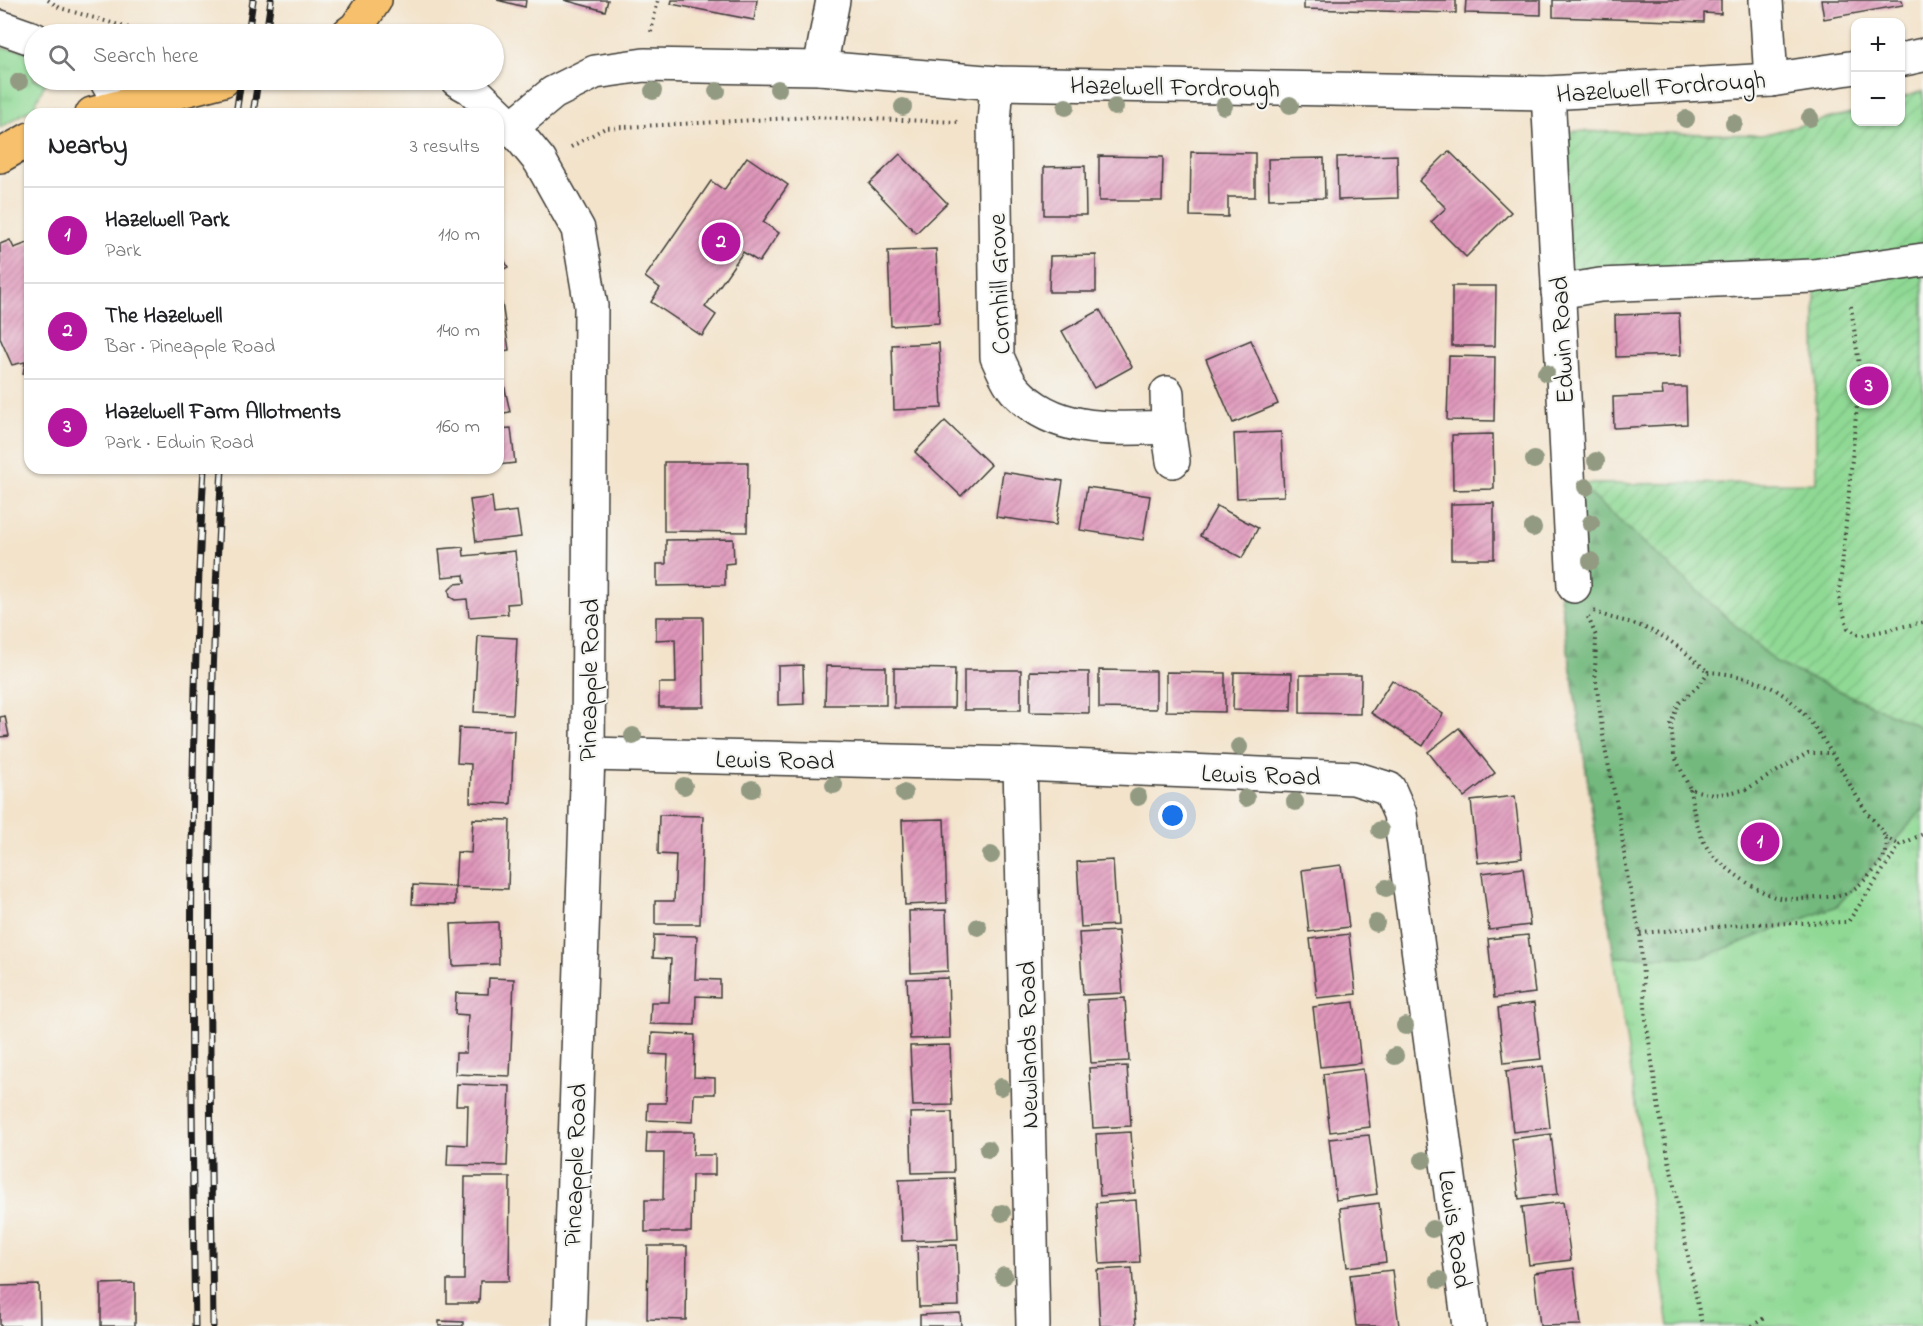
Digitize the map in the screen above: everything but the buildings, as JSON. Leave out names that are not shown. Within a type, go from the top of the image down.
[{"type":"main road","points":[[362,24],[375,0]]},
{"type":"main road","points":[[106,99],[170,90]]},
{"type":"main road","points":[[0,156],[24,142]]},
{"type":"street","points":[[820,68],[834,0]]},
{"type":"street","points":[[1766,0],[1771,80]]},
{"type":"street","points":[[0,27],[24,35]]},
{"type":"street","points":[[1905,59],[1923,55]]},
{"type":"street","name":"Hazelwell Fordrough","points":[[512,127],[553,93],[595,72],[644,65],[820,68],[997,82],[1548,93],[1771,80],[1851,68]]},
{"type":"street","name":"Cornhill Grove","points":[[997,82],[994,123],[997,357],[1013,389],[1040,412],[1070,424],[1111,429],[1168,427]]},
{"type":"street","name":"Pineapple Road","points":[[473,90],[492,108]]},
{"type":"street","name":"Edwin Road","points":[[1548,93],[1558,292],[1579,596]]},
{"type":"street","name":"Pineapple Road","points":[[504,119],[540,161],[578,229],[591,306],[588,754],[569,1326]]},
{"type":"street","points":[[1558,292],[1600,285],[1813,276],[1923,260]]},
{"type":"street","points":[[1167,393],[1168,427],[1173,461]]},
{"type":"street","name":"Lewis Road","points":[[588,754],[1020,764],[1354,778],[1389,789],[1400,814],[1469,1326]]},
{"type":"street","name":"Newlands Road","points":[[1020,764],[1033,1326]]},
{"type":"path","points":[[48,0],[60,8],[115,24]]},
{"type":"path","points":[[540,161],[574,146],[605,128],[811,117],[994,123]]},
{"type":"path","points":[[1846,272],[1860,373],[1839,598],[1848,628],[1860,636],[1923,622]]},
{"type":"path","points":[[1579,596],[1609,619],[1633,623],[1659,634],[1682,648],[1708,672],[1735,674],[1762,684],[1792,701],[1817,729],[1866,811],[1885,837],[1900,844]]},
{"type":"path","points":[[1579,596],[1596,636],[1595,673],[1604,744],[1619,815],[1628,881],[1640,933],[1646,1020],[1659,1110],[1702,1326]]},
{"type":"path","points":[[1708,672],[1700,684],[1678,704],[1671,724],[1674,755],[1690,789],[1692,810],[1708,849],[1753,887],[1776,898],[1811,899],[1847,893],[1871,875],[1886,853],[1885,837]]},
{"type":"path","points":[[1690,789],[1713,795],[1746,790],[1808,753],[1832,753]]},
{"type":"path","points":[[1640,933],[1752,924],[1848,922],[1900,844],[1923,834]]},
{"type":"path","points":[[1752,1326],[1764,1318]]},
{"type":"green space","points":[[0,48],[24,50],[24,90],[42,90],[33,108],[24,108],[24,113],[0,128]]},
{"type":"green space","points":[[1923,91],[1923,728],[1777,663],[1579,484],[1816,483],[1815,289],[1570,283],[1567,131],[1762,135],[1851,113],[1851,126],[1905,126],[1905,97]]},
{"type":"green space","points":[[1579,484],[1777,663],[1923,728],[1923,1326],[1669,1326],[1558,582]]},
{"type":"green space","points":[[1579,484],[1777,663],[1923,728],[1923,809],[1837,906],[1703,957],[1614,957],[1558,582]]},
{"type":"railway","points":[[249,24],[253,0]]},
{"type":"railway","points":[[267,24],[271,0]]},
{"type":"railway","points":[[237,108],[240,90]]},
{"type":"railway","points":[[254,108],[257,90]]},
{"type":"railway","points":[[195,1326],[192,1112],[193,790],[204,474]]},
{"type":"railway","points":[[213,1326],[211,790],[222,474]]},
{"type":"place","name":"The Hazelwell","points":[[721,242]]},
{"type":"place","name":"Hazelwell Farm Allotments","points":[[1869,386]]},
{"type":"place","name":"Hazelwell Park","points":[[1760,842]]}]
